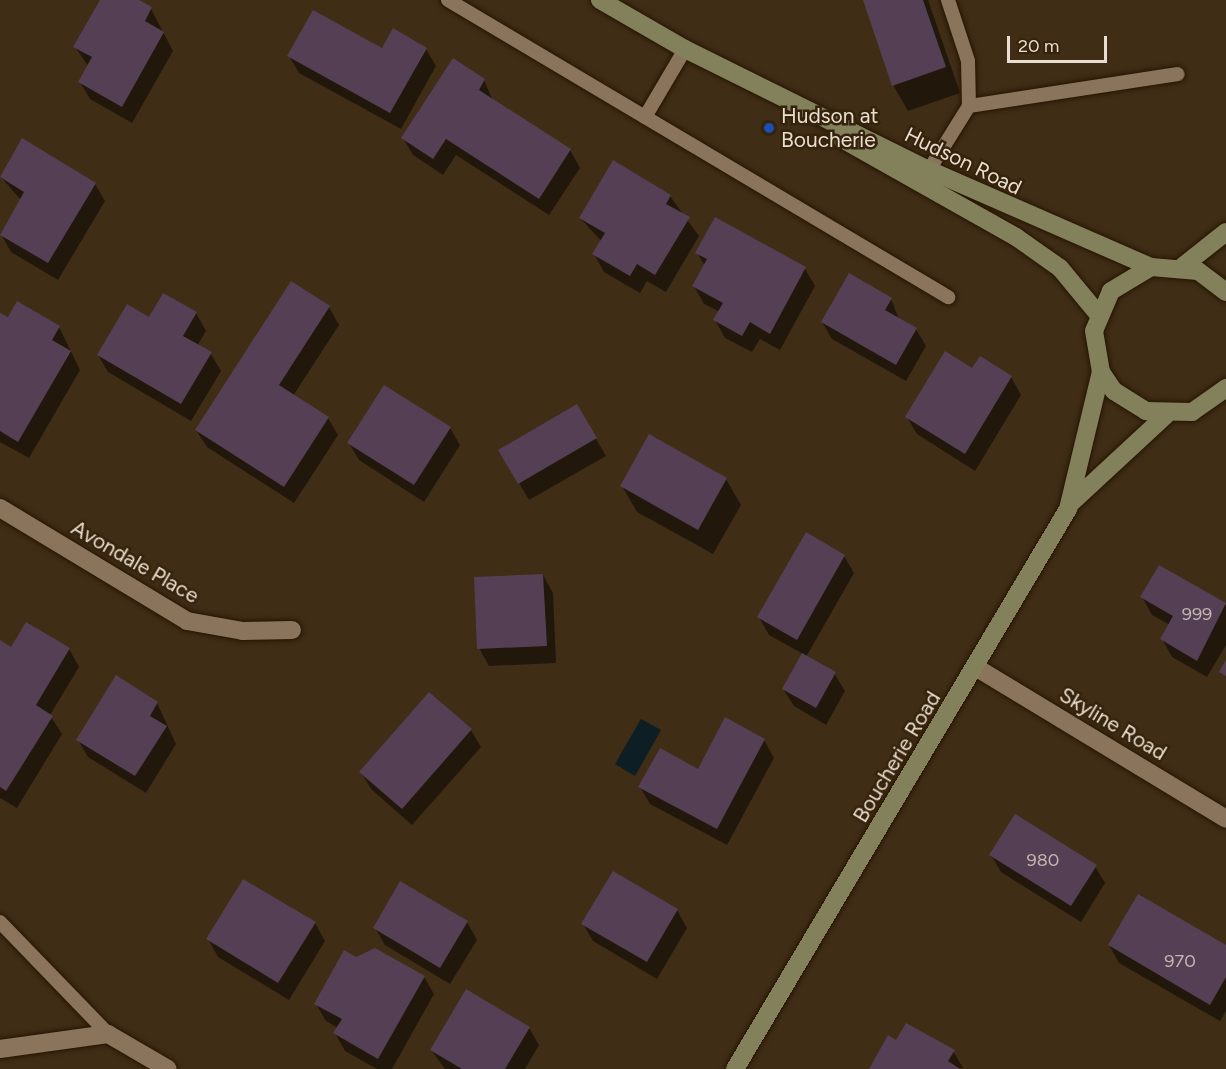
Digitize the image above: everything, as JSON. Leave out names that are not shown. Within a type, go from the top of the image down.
[{"type":"main road","name":"Hudson Road","points":[[600,0],[1016,237],[1060,268],[1098,314]]},
{"type":"main road","name":"Hudson Road","points":[[689,51],[929,170],[1151,267]]},
{"type":"main road","points":[[1226,232],[1183,266],[1226,292]]},
{"type":"main road","name":"Boucherie Road","points":[[1070,504],[1166,415],[1127,402],[1101,372],[1094,351],[1098,314],[1111,291],[1151,267],[1183,266]]},
{"type":"main road","name":"Boucherie Road","points":[[735,1069],[761,1032],[977,668],[1070,504],[1101,372]]},
{"type":"main road","points":[[1166,415],[1192,411],[1226,388]]},
{"type":"main road","name":"Boucherie Road","points":[[747,1069],[761,1032]]},
{"type":"street","name":"Avondale Place","points":[[0,508],[187,621],[243,632],[292,630]]},
{"type":"street","name":"Skyline Road","points":[[977,668],[1226,819]]},
{"type":"street","points":[[0,1049],[108,1034],[168,1069]]},
{"type":"lane","points":[[448,0],[948,297]]},
{"type":"lane","points":[[929,170],[969,106],[968,61],[948,0]]},
{"type":"lane","points":[[645,117],[689,51]]},
{"type":"lane","points":[[969,106],[1178,74]]},
{"type":"lane","points":[[0,922],[108,1034]]},
{"type":"shaded area","points":[[641,719],[661,730],[635,776],[615,764]]},
{"type":"building","points":[[100,0],[139,0],[152,7],[145,21],[164,32],[122,107],[78,82],[92,57],[73,47]]},
{"type":"building","points":[[863,0],[923,0],[946,67],[892,86]]},
{"type":"building","points":[[313,10],[382,48],[393,28],[427,48],[390,113],[287,56]]},
{"type":"building","points":[[453,58],[485,79],[479,90],[571,149],[539,199],[446,139],[433,159],[401,138]]},
{"type":"building","points":[[22,138],[96,183],[48,263],[0,235],[24,192],[0,177]]},
{"type":"building","points":[[613,160],[671,195],[666,204],[690,217],[655,275],[637,264],[630,276],[592,254],[605,233],[579,218]]},
{"type":"building","points":[[715,217],[806,267],[770,334],[750,322],[742,336],[713,320],[723,303],[692,286],[707,259],[695,253]]},
{"type":"building","points":[[849,273],[892,298],[885,310],[917,328],[896,365],[821,322]]},
{"type":"building","points":[[291,281],[330,306],[279,385],[329,417],[284,487],[195,430]]},
{"type":"building","points":[[163,293],[197,312],[183,336],[212,352],[181,404],[97,355],[127,304],[149,317]]},
{"type":"building","points":[[17,301],[60,326],[52,340],[71,351],[18,442],[0,431],[0,313],[8,317]]},
{"type":"building","points":[[945,351],[972,368],[980,356],[1012,376],[965,454],[905,417]]},
{"type":"building","points":[[384,385],[451,427],[414,485],[347,443]]},
{"type":"building","points":[[577,404],[597,438],[518,484],[498,450]]},
{"type":"building","points":[[649,434],[727,478],[698,530],[620,486]]},
{"type":"building","points":[[806,532],[845,555],[797,640],[757,617]]},
{"type":"building","points":[[1159,565],[1226,603],[1197,661],[1160,639],[1173,616],[1140,597]]},
{"type":"building","points":[[543,574],[547,646],[477,649],[474,577]]},
{"type":"building","points":[[26,622],[70,648],[36,705],[53,716],[6,791],[0,787],[0,640],[11,647]]},
{"type":"building","points":[[802,653],[836,672],[816,708],[782,689]]},
{"type":"building","points":[[1226,660],[1226,676],[1219,672]]},
{"type":"building","points":[[116,675],[158,702],[150,716],[167,726],[135,776],[76,740]]},
{"type":"building","points":[[429,692],[472,729],[402,809],[359,772]]},
{"type":"building","points":[[725,717],[765,739],[717,829],[638,787],[660,748],[698,769]]},
{"type":"building","points":[[1015,814],[1097,865],[1071,906],[989,855]]},
{"type":"building","points":[[613,871],[678,909],[647,962],[581,924]]},
{"type":"building","points":[[243,879],[316,922],[278,983],[206,939]]},
{"type":"building","points":[[400,881],[468,921],[440,968],[373,928]]},
{"type":"building","points":[[1138,894],[1226,945],[1226,977],[1210,1005],[1108,945]]},
{"type":"building","points":[[375,948],[425,976],[378,1059],[333,1033],[342,1019],[314,1004],[344,950],[356,957]]},
{"type":"building","points":[[466,989],[530,1027],[505,1069],[462,1069],[430,1050]]},
{"type":"building","points":[[906,1023],[955,1050],[948,1061],[960,1069],[869,1069],[888,1035],[896,1040]]},
{"type":"place","name":"Hudson at Boucherie","points":[[769,128]]}]
